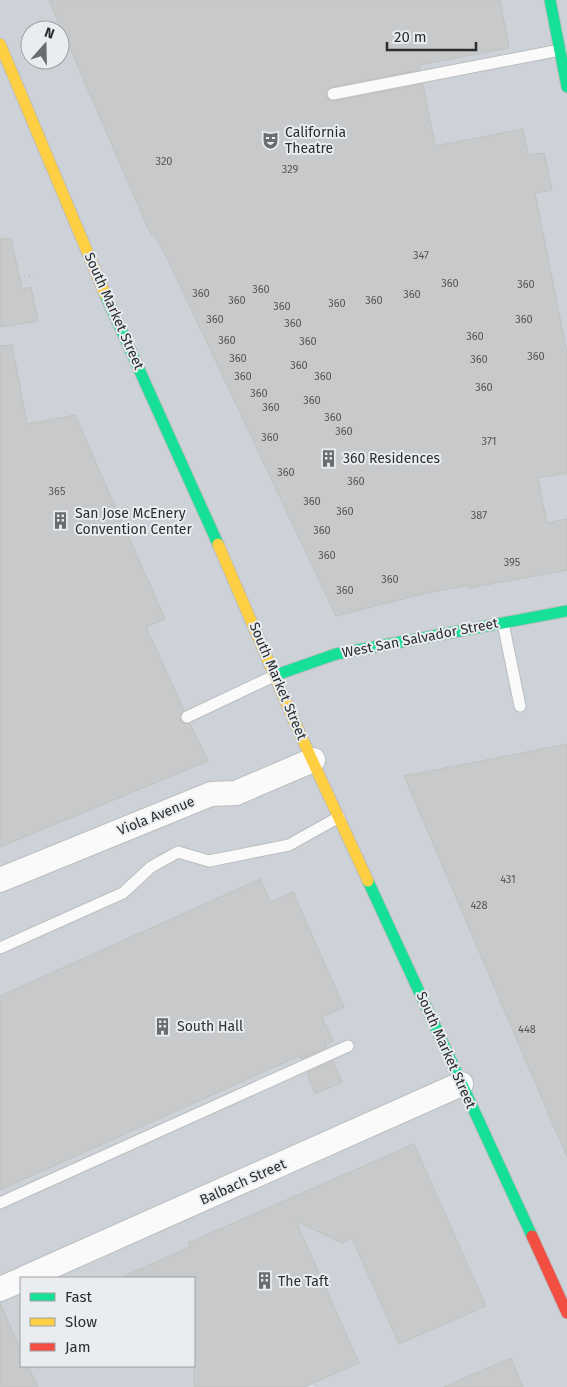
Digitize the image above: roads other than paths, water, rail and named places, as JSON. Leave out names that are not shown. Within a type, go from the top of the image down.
[{"type":"main road","points":[[550,0],[567,87]]},
{"type":"main road","name":"South Market Street","points":[[0,44],[91,261],[313,760],[567,1314]]},
{"type":"main road","name":"West San Salvador Street","points":[[276,675],[336,654],[567,611]]},
{"type":"street","name":"Viola Avenue","points":[[0,880],[211,794],[236,793],[313,760]]},
{"type":"street","name":"Balbach Street","points":[[27,1277],[461,1084]]},
{"type":"street","points":[[0,1290],[20,1280]]},
{"type":"lane","points":[[333,94],[560,50]]},
{"type":"lane","points":[[503,623],[520,706]]},
{"type":"lane","points":[[187,717],[276,675]]},
{"type":"lane","points":[[0,948],[123,893],[151,867],[178,852],[209,861],[289,845],[339,817]]},
{"type":"lane","points":[[0,1203],[348,1046]]},
{"type":"place","name":"California Theatre","points":[[271,140]]},
{"type":"place","name":"360 Residences","points":[[329,458]]},
{"type":"place","name":"San Jose McEnery Convention Center","points":[[61,521]]},
{"type":"place","name":"South Hall","points":[[163,1026]]},
{"type":"place","name":"The Taft","points":[[264,1281]]}]
